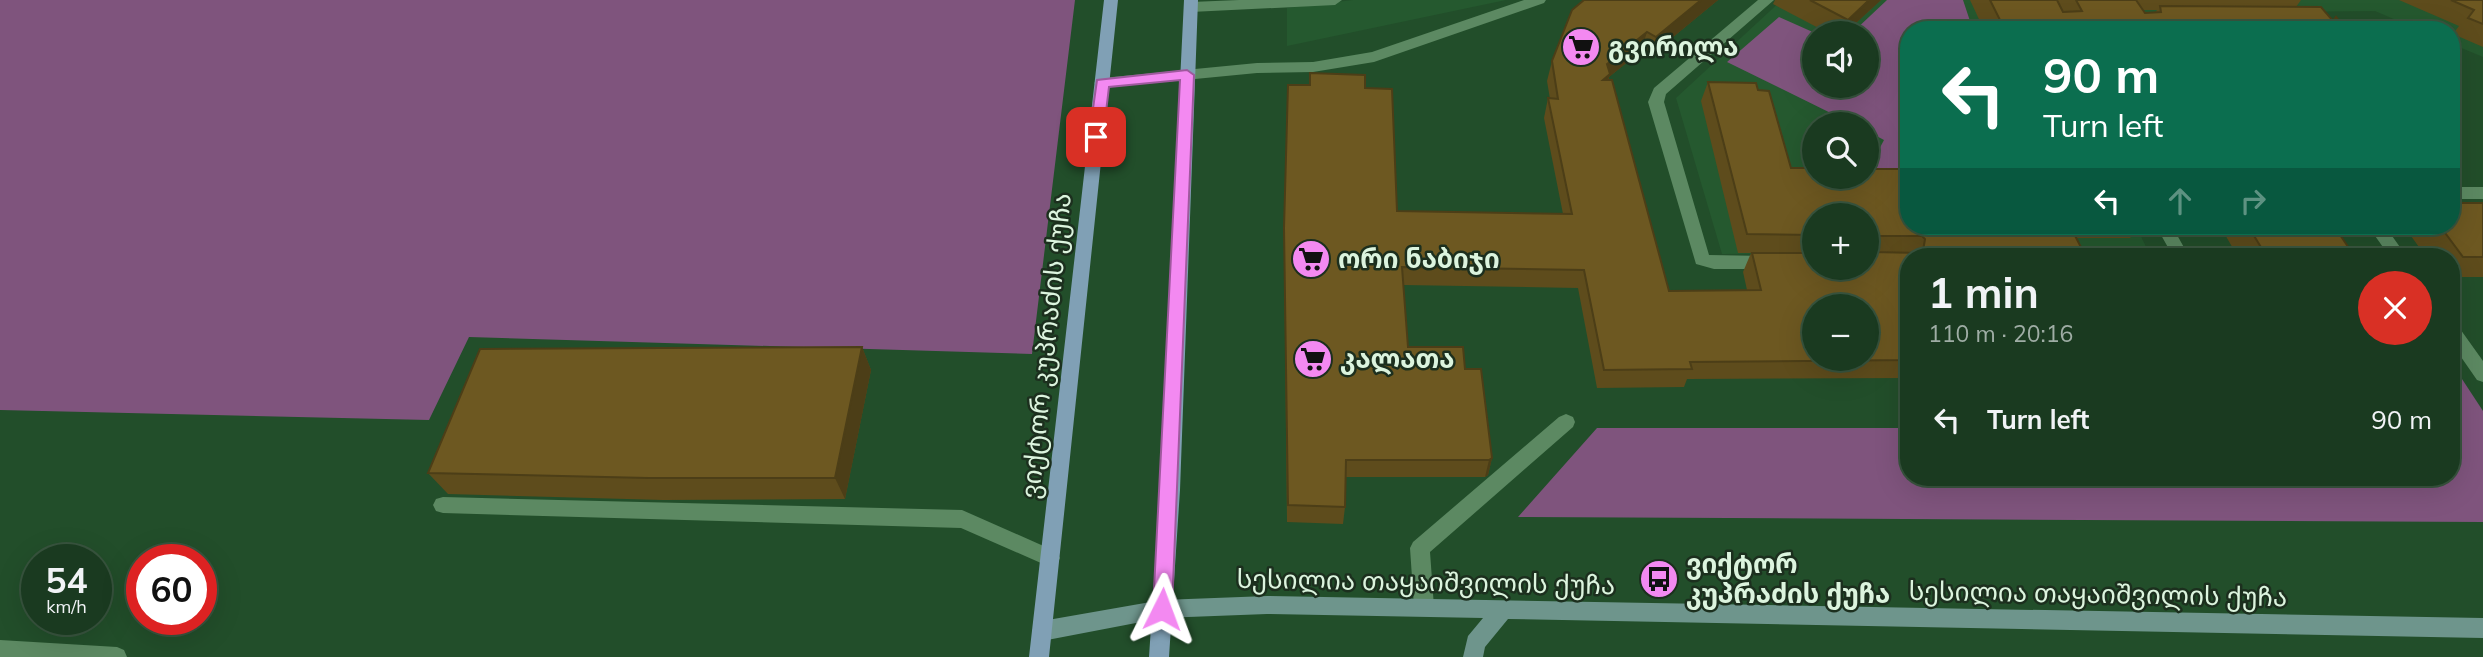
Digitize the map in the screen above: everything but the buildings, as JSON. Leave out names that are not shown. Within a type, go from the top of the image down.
[{"type":"main road","name":"ვიქტორ კუპრაძის ქუჩა","points":[[1039,657],[1111,0]]},
{"type":"main road","points":[[1159,657],[1191,4]]},
{"type":"main road","name":"სესილია თაყაიშვილის ქუჩა","points":[[1042,631],[1162,609],[1266,605],[2483,628]]},
{"type":"main road","points":[[1473,657],[1475,643],[1505,608]]},
{"type":"lane","points":[[1191,4],[1335,0]]},
{"type":"lane","points":[[1102,83],[1256,68],[1313,67],[1374,57],[1539,0]]},
{"type":"lane","points":[[1767,0],[1659,92],[1656,102],[1702,259],[1714,262],[1802,263]]},
{"type":"lane","points":[[2460,193],[2483,193]]},
{"type":"lane","points":[[2460,342],[2483,374]]},
{"type":"lane","points":[[1424,607],[1420,548],[1566,422]]},
{"type":"lane","points":[[443,505],[962,519],[1050,558]]},
{"type":"lane","points":[[0,650],[117,657]]},
{"type":"shaded area","points":[[0,0],[1075,0],[1032,354],[469,337],[429,420],[0,410]]},
{"type":"shaded area","points":[[1353,0],[1506,0],[1287,46],[1287,8]]},
{"type":"shaded area","points":[[1782,0],[2026,0],[2036,21],[1900,21],[1900,235],[2140,235],[2147,248],[1900,248],[1900,252],[1879,252],[1879,203],[1802,203],[1802,253],[1722,254],[1676,98]]},
{"type":"shaded area","points":[[1887,0],[1963,0],[1970,21],[1900,21],[1900,175],[1879,173],[1879,149],[1884,140],[1879,137],[1879,112],[1829,112],[1727,62],[1779,17],[1802,27],[1802,98],[1879,98],[1879,21],[1865,21]]},
{"type":"shaded area","points":[[2057,0],[2475,0],[2483,3],[2483,57],[2460,47],[2460,21],[2398,21],[2375,11],[2123,13],[2099,21],[2068,21]]},
{"type":"shaded area","points":[[2462,379],[2483,411],[2483,522],[1518,517],[1597,428],[1900,428],[1900,486],[2460,486]]},
{"type":"place","name":"გვირილა","points":[[1581,47]]},
{"type":"place","name":"ორი ნაბიჯი","points":[[1311,259]]},
{"type":"place","name":"კალათა","points":[[1313,359]]},
{"type":"place","name":"ვიქტორ კუპრაძის ქუჩა","points":[[1659,579]]},
{"type":"route","points":[[1096,137],[1102,83],[1187,75],[1170,490],[1162,609]]}]
